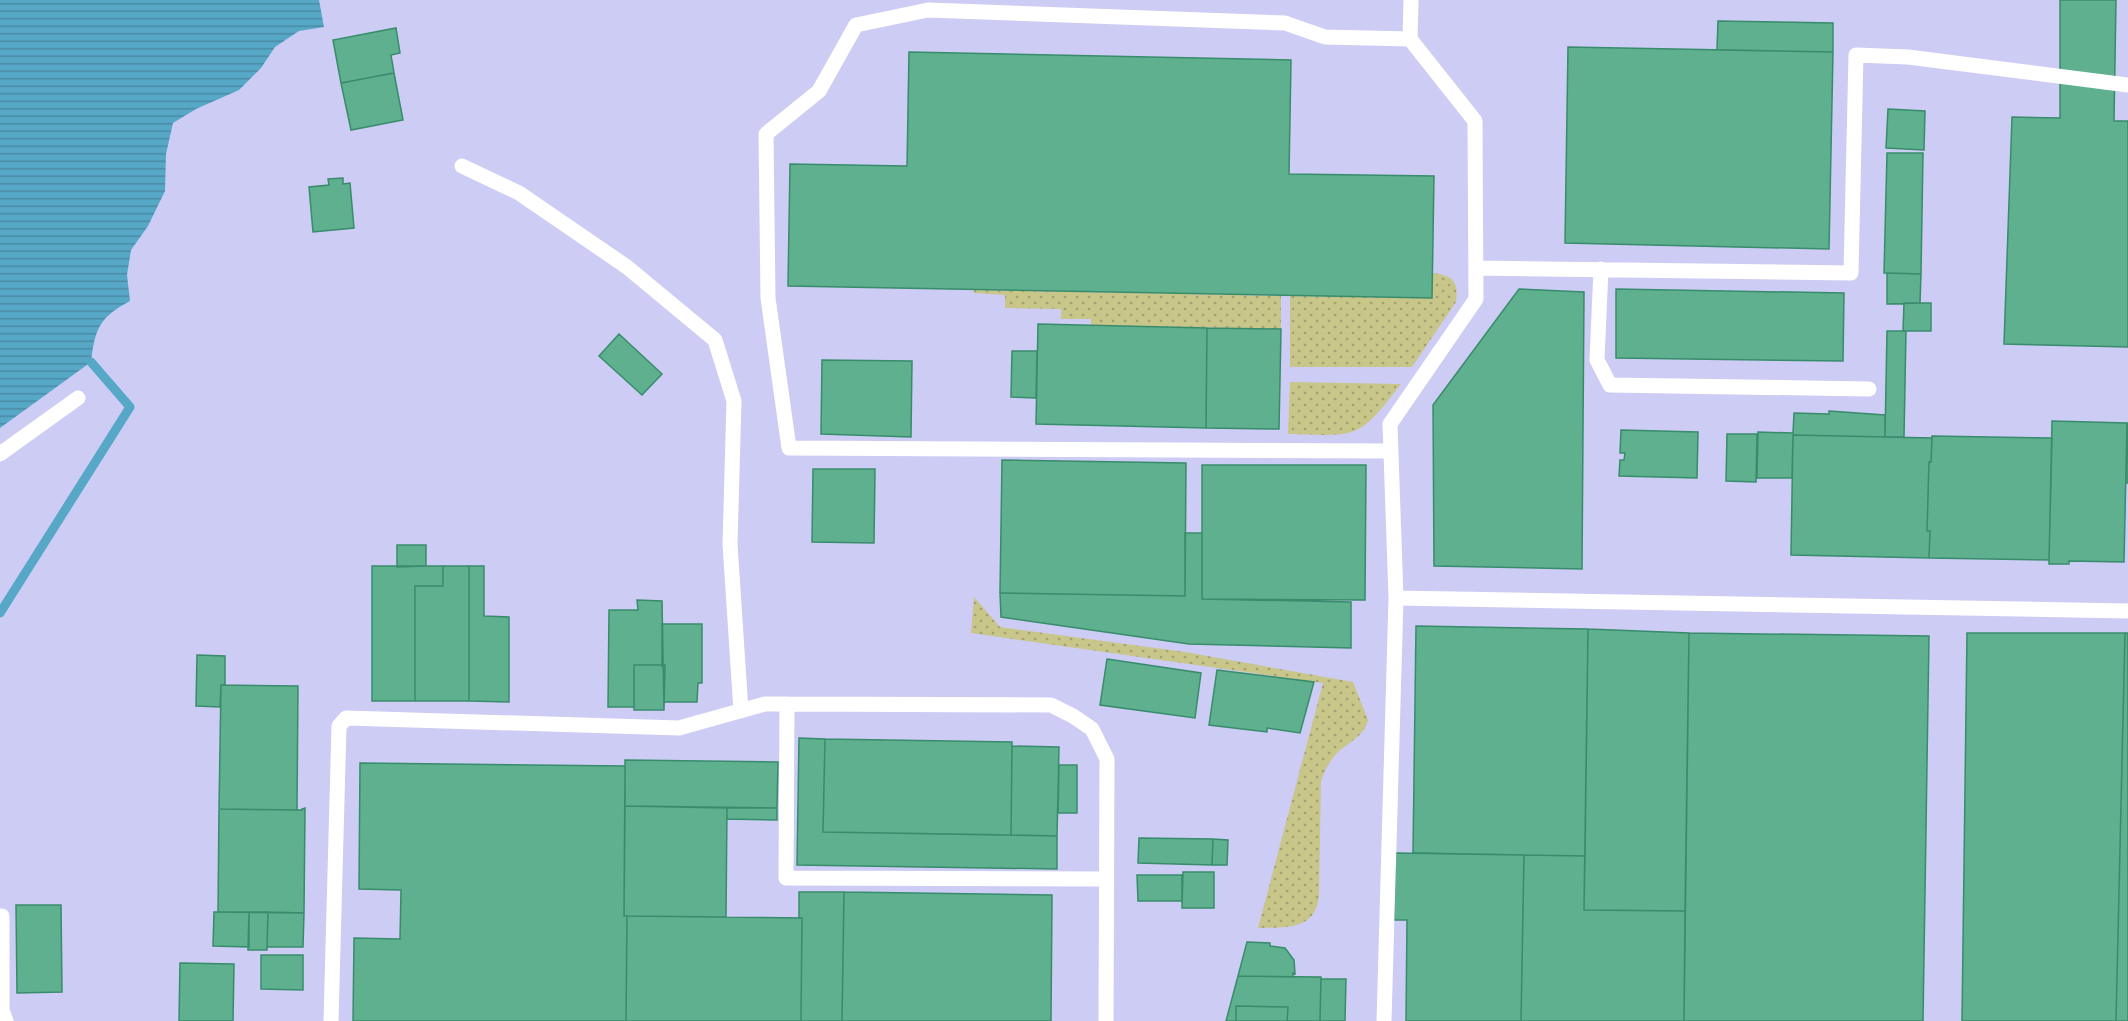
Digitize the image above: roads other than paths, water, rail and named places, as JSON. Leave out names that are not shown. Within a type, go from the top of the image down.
[{"type":"lane","points":[[1384,1021],[1396,598],[1390,424],[1476,299],[1475,121],[1410,39],[1411,0]]},
{"type":"lane","points":[[1390,451],[789,448],[768,298],[766,134],[819,91],[856,25],[928,10],[1285,23],[1325,37],[1410,39]]},
{"type":"lane","points":[[1476,268],[1851,273],[1856,55],[1908,57],[2128,85]]},
{"type":"lane","points":[[462,166],[519,193],[627,267],[715,340],[734,401],[730,544],[741,711]]},
{"type":"lane","points":[[1601,269],[1597,360],[1610,385],[1869,389]]},
{"type":"lane","points":[[0,454],[78,398]]},
{"type":"lane","points":[[1396,598],[2128,611]]},
{"type":"lane","points":[[331,1021],[339,726],[346,718],[679,728],[765,704],[1051,705],[1092,729],[1107,759],[1106,1021]]},
{"type":"lane","points":[[787,704],[786,878],[1106,879]]},
{"type":"lane","points":[[0,916],[2,916],[2,1010],[6,1021]]},
{"type":"water","points":[[0,0],[319,0],[324,27],[299,31],[275,47],[261,68],[239,90],[196,109],[173,123],[166,154],[165,191],[148,226],[131,250],[127,275],[130,301],[112,312],[101,325],[97,332],[91,362],[0,428]]},
{"type":"waterway","points":[[0,613],[130,407],[91,362]]}]
